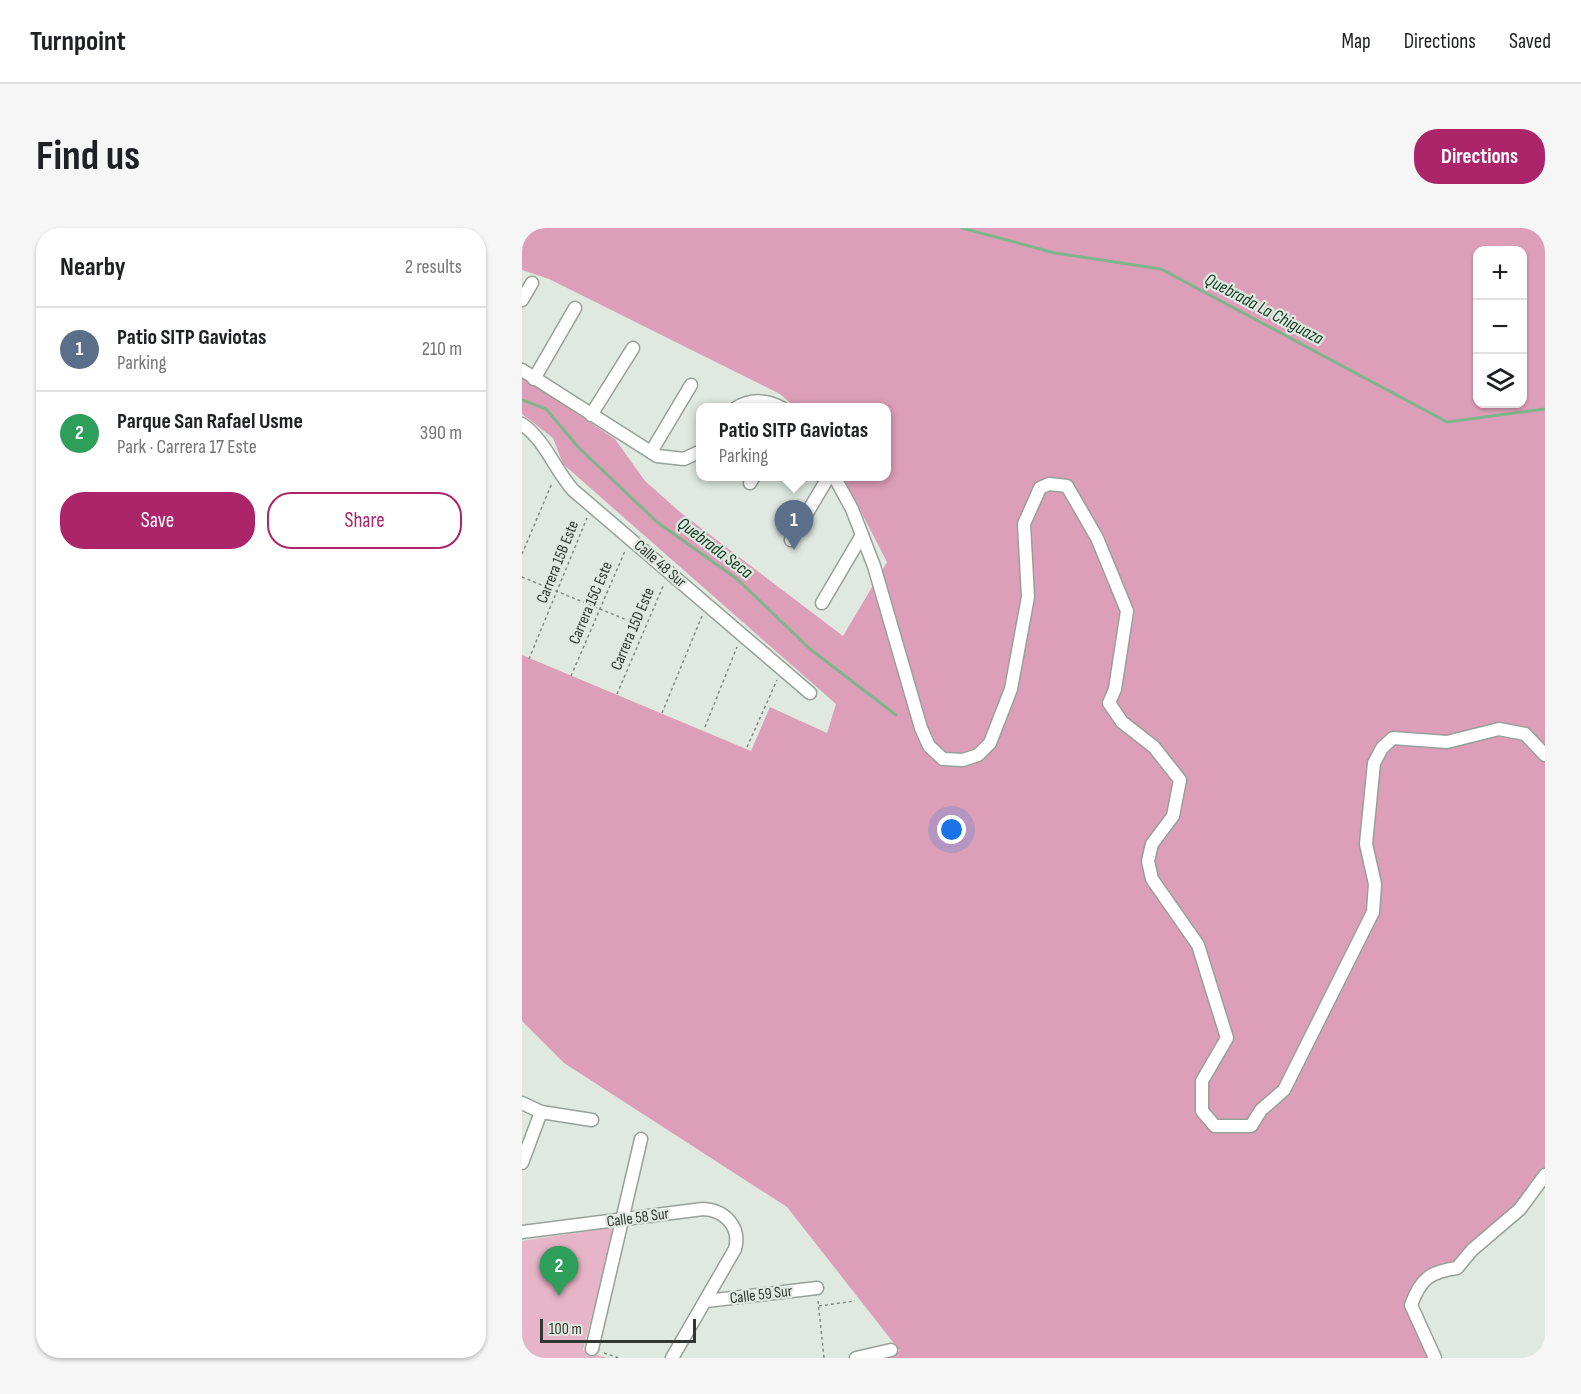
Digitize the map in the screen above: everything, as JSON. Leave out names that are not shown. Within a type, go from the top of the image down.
[{"type":"street","points":[[522,300],[532,283]]},
{"type":"street","points":[[534,378],[575,309]]},
{"type":"street","points":[[591,415],[633,348]]},
{"type":"street","points":[[522,370],[651,452],[677,460],[696,453]]},
{"type":"street","points":[[651,452],[691,385]]},
{"type":"street","points":[[750,403],[756,401],[771,403]]},
{"type":"street","name":"Calle 48 Sur","points":[[522,424],[541,441],[557,470],[573,490],[810,693]]},
{"type":"street","points":[[791,540],[827,481]]},
{"type":"street","points":[[836,481],[852,508],[862,535],[929,746],[944,759],[963,760],[978,755],[990,743],[1011,689],[1028,597],[1024,524],[1040,488],[1049,484],[1067,486],[1097,538],[1127,611],[1115,689],[1108,703],[1122,722],[1154,747],[1180,780],[1173,816],[1152,844],[1148,861],[1152,879],[1198,945],[1227,1038],[1202,1081],[1202,1111],[1215,1126],[1251,1126],[1262,1110],[1284,1090],[1373,912],[1375,884],[1366,844],[1374,764],[1382,748],[1393,738],[1447,742],[1499,729],[1525,734],[1545,755]]},
{"type":"street","points":[[822,603],[862,535]]},
{"type":"street","points":[[522,1103],[541,1112],[592,1120]]},
{"type":"street","points":[[522,1163],[541,1112]]},
{"type":"street","points":[[592,1348],[641,1139]]},
{"type":"street","points":[[1435,1358],[1411,1305],[1418,1286],[1436,1271],[1457,1268],[1472,1250],[1520,1209],[1545,1175]]},
{"type":"street","name":"Calle 58 Sur","points":[[522,1232],[708,1209],[728,1219],[738,1240],[730,1260],[706,1301]]},
{"type":"street","name":"Calle 59 Sur","points":[[706,1301],[817,1288]]},
{"type":"street","points":[[672,1358],[706,1301]]},
{"type":"street","points":[[856,1358],[891,1350]]},
{"type":"path","points":[[522,554],[557,470]]},
{"type":"path","name":"Carrera 15B Este","points":[[530,659],[592,506]]},
{"type":"path","name":"Carrera 15C Este","points":[[572,676],[630,539]]},
{"type":"path","name":"Carrera 15D Este","points":[[617,694],[669,572]]},
{"type":"path","points":[[522,578],[645,627]]},
{"type":"path","points":[[662,713],[706,604]]},
{"type":"path","points":[[705,726],[742,635]]},
{"type":"path","points":[[747,747],[782,669]]},
{"type":"path","points":[[817,1288],[824,1358]]},
{"type":"path","points":[[819,1306],[855,1301]]},
{"type":"path","points":[[592,1348],[619,1358]]},
{"type":"shaded area","points":[[522,228],[1545,228],[1545,1173],[1472,1250],[1418,1286],[1420,1325],[1435,1358],[868,1358],[900,1351],[787,1207],[564,1063],[522,1021],[522,655],[751,751],[770,707],[827,733],[836,704],[563,464],[553,438],[522,414],[522,377],[615,439],[645,481],[680,512],[843,636],[887,562],[845,481],[891,481],[891,403],[790,403],[780,394],[549,279],[522,270]]},
{"type":"shaded area","points":[[615,1227],[583,1350],[607,1358],[522,1358],[522,1241]]},
{"type":"waterway","name":"Quebrada La Chiguaza","points":[[962,228],[1055,253],[1161,269],[1447,422],[1545,409]]},
{"type":"waterway","name":"Quebrada Seca","points":[[522,400],[546,409],[579,448],[657,522],[737,579],[810,649],[896,715]]},
{"type":"place","name":"Patio SITP Gaviotas","points":[[794,550]]},
{"type":"place","name":"Parque San Rafael Usme","points":[[559,1296]]}]
